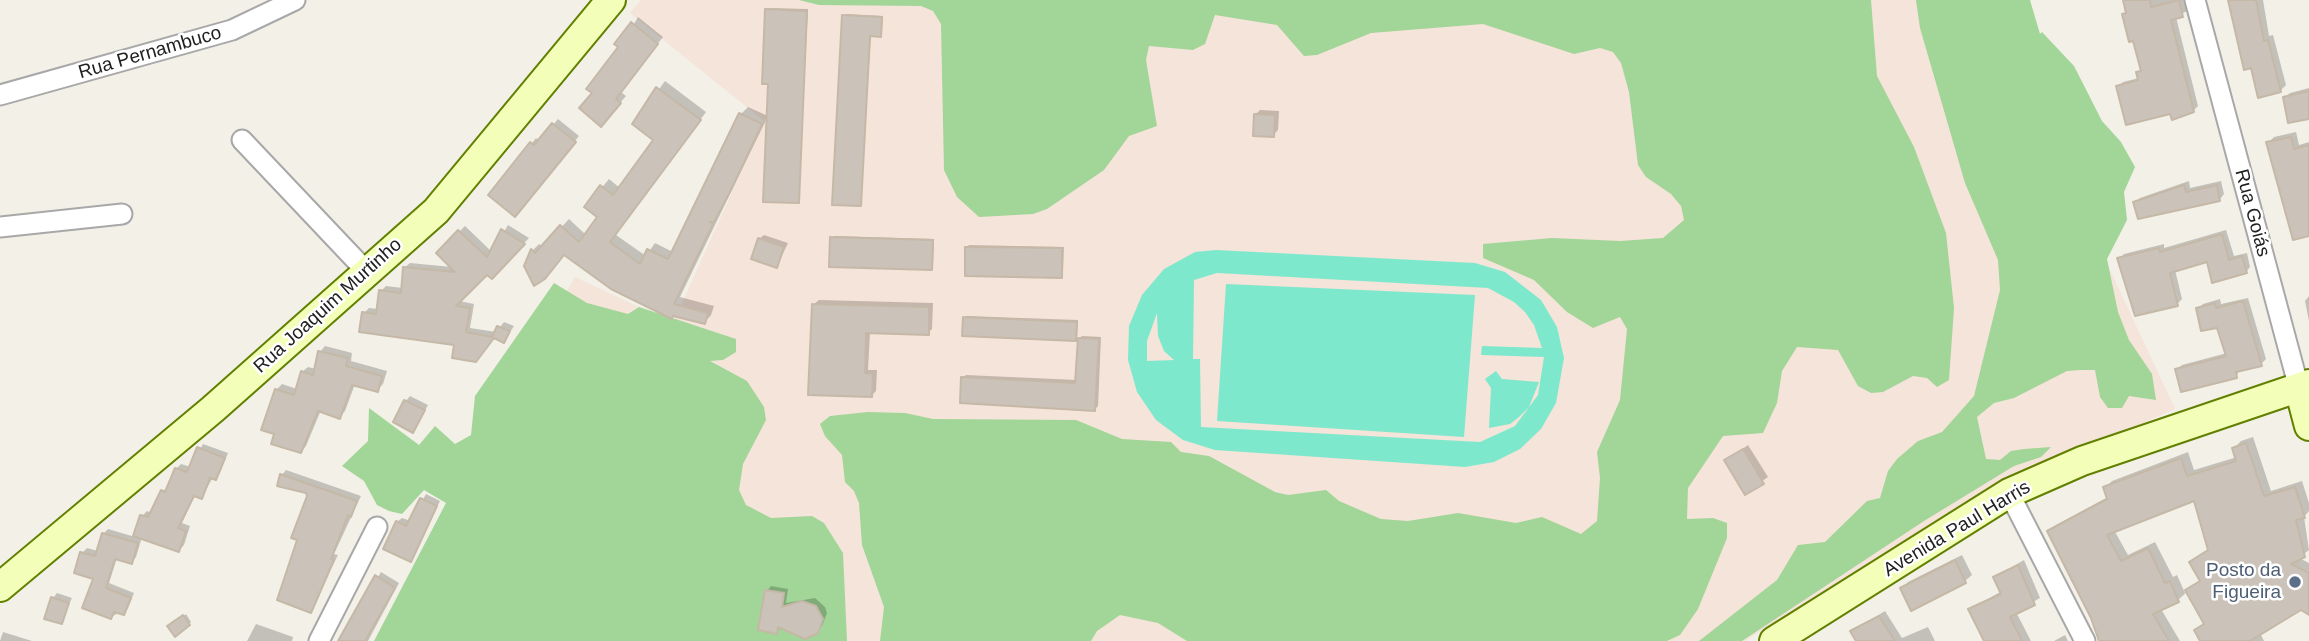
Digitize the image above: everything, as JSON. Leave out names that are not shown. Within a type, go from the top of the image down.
[{"type":"main road","name":"Rua Joaquim Murtinho","points":[[2,584],[213,409],[436,211],[611,0]]},
{"type":"main road","name":"Rua Goiás","points":[[2304,386],[2309,426]]},
{"type":"main road","name":"Avenida Paul Harris","points":[[1785,638],[2009,493],[2082,461],[2304,386]]},
{"type":"street","name":"Rua Pernambuco","points":[[0,95],[232,30],[295,0]]},
{"type":"street","name":"Rua Goiás","points":[[2195,0],[2304,386]]},
{"type":"street","points":[[242,140],[367,272]]},
{"type":"street","points":[[0,228],[122,214]]},
{"type":"street","points":[[2009,493],[2085,641]]},
{"type":"street","points":[[319,641],[377,527]]},
{"type":"shaded area","points":[[641,0],[2017,0],[2083,212],[2175,409],[1983,492],[1745,641],[377,641],[490,427],[575,277],[673,323],[764,121],[630,13]]},
{"type":"green space","points":[[799,0],[1871,0],[1877,76],[1914,147],[1946,233],[1954,308],[1949,380],[1937,387],[1927,378],[1913,376],[1883,392],[1871,393],[1858,386],[1838,350],[1797,347],[1782,371],[1777,403],[1763,433],[1723,436],[1688,488],[1687,519],[1713,518],[1727,523],[1727,538],[1698,609],[1680,635],[1667,641],[1187,641],[1158,623],[1120,615],[1097,631],[1091,641],[880,641],[884,607],[862,545],[859,503],[854,491],[845,482],[842,455],[825,436],[820,424],[830,416],[868,412],[905,413],[933,419],[1076,420],[1122,439],[1171,442],[1181,452],[1209,456],[1275,492],[1288,495],[1326,490],[1339,501],[1381,519],[1408,521],[1458,513],[1516,523],[1542,517],[1581,534],[1597,521],[1600,478],[1597,452],[1620,400],[1627,329],[1620,317],[1593,328],[1567,312],[1534,280],[1483,258],[1483,244],[1552,238],[1620,241],[1663,238],[1684,220],[1681,206],[1671,194],[1646,177],[1638,165],[1629,92],[1621,63],[1613,52],[1600,48],[1574,54],[1483,24],[1371,33],[1317,55],[1304,56],[1277,25],[1215,15],[1205,44],[1193,50],[1149,46],[1146,60],[1157,126],[1129,136],[1104,170],[1047,209],[1033,214],[979,217],[957,197],[944,170],[941,24],[933,11],[921,6],[819,5]]},
{"type":"green space","points":[[1916,0],[2030,0],[2040,34],[2042,32],[2074,66],[2102,121],[2121,142],[2135,167],[2124,192],[2127,220],[2107,259],[2118,312],[2129,340],[2152,374],[2156,400],[2129,396],[2122,408],[2108,408],[2100,397],[2095,370],[2081,370],[2067,371],[2014,398],[1994,403],[1977,417],[1986,459],[2000,460],[2011,451],[2051,447],[2041,457],[2014,466],[1924,521],[1742,641],[1699,641],[1777,580],[1798,545],[1825,542],[1867,501],[1880,498],[1888,471],[1897,459],[1918,441],[1942,432],[1974,396],[2000,290],[1998,260],[1965,183],[1920,28]]},
{"type":"green space","points":[[1216,250],[1475,263],[1505,272],[1541,300],[1557,327],[1564,358],[1556,403],[1541,429],[1520,449],[1494,462],[1465,467],[1215,450],[1183,440],[1156,420],[1137,392],[1128,360],[1129,326],[1142,295],[1164,269],[1195,252]],"holes":[[[1217,273],[1488,288],[1514,302],[1525,312],[1534,325],[1542,348],[1482,346],[1481,355],[1544,357],[1538,395],[1515,426],[1480,442],[1201,427],[1200,359],[1193,359],[1194,280]],[[1157,313],[1158,336],[1164,351],[1174,360],[1147,361],[1147,341]]]},
{"type":"green space","points":[[554,283],[587,303],[628,314],[639,307],[736,339],[736,352],[723,360],[710,361],[747,381],[764,407],[766,420],[743,464],[739,490],[746,505],[771,518],[812,516],[824,523],[843,553],[847,641],[374,641],[446,503],[424,490],[402,514],[389,511],[377,505],[364,481],[342,466],[368,441],[369,408],[419,445],[435,426],[455,444],[471,435],[475,396]]},
{"type":"green space","points":[[1226,284],[1475,295],[1464,437],[1217,421]]},
{"type":"green space","points":[[1496,371],[1502,379],[1539,382],[1529,407],[1519,417],[1510,424],[1489,428],[1491,388],[1485,379]]},
{"type":"building","points":[[2123,0],[2150,0],[2151,7],[2179,0],[2183,17],[2171,20],[2194,112],[2172,120],[2170,114],[2126,125],[2116,86],[2138,80],[2136,72],[2141,71],[2133,41],[2129,42],[2122,14],[2126,13]]},
{"type":"building","points":[[2228,0],[2256,0],[2264,41],[2268,40],[2281,92],[2258,98],[2251,68],[2244,70]]},
{"type":"building","points":[[765,9],[807,11],[799,203],[763,202],[768,84],[762,84]]},
{"type":"building","points":[[842,15],[882,17],[881,37],[870,36],[861,206],[832,205]]},
{"type":"building","points":[[631,22],[658,44],[616,99],[621,103],[601,127],[579,108],[592,93],[586,89],[618,47],[614,44]]},
{"type":"building","points":[[656,87],[701,120],[610,242],[640,264],[647,249],[668,259],[739,113],[762,124],[731,190],[714,222],[710,222],[713,224],[674,304],[708,313],[705,324],[673,316],[672,319],[611,289],[564,255],[545,279],[534,286],[524,266],[531,249],[535,253],[560,225],[579,242],[597,217],[584,207],[600,185],[613,195],[653,140],[632,124]]},
{"type":"building","points":[[2309,91],[2309,119],[2288,123],[2283,97]]},
{"type":"building","points":[[1254,114],[1275,115],[1274,137],[1253,136]]},
{"type":"building","points":[[552,123],[576,142],[515,217],[488,195],[530,142],[534,145]]},
{"type":"building","points":[[2291,137],[2294,149],[2309,145],[2309,236],[2293,240],[2266,142]]},
{"type":"building","points":[[2184,185],[2186,192],[2217,185],[2220,201],[2138,219],[2133,202]]},
{"type":"building","points":[[501,229],[525,244],[492,279],[487,275],[456,306],[470,308],[466,332],[492,337],[497,326],[510,331],[504,343],[494,338],[476,362],[452,358],[454,345],[359,332],[362,312],[376,314],[379,290],[401,293],[403,267],[455,272],[436,253],[458,230],[487,257]]},
{"type":"building","points":[[2222,234],[2229,260],[2242,256],[2247,273],[2212,283],[2207,262],[2170,273],[2178,306],[2135,316],[2117,258],[2159,248],[2160,252]]},
{"type":"building","points":[[830,237],[933,240],[932,270],[829,267]]},
{"type":"building","points":[[758,238],[784,247],[777,268],[751,259]]},
{"type":"building","points":[[965,247],[1062,248],[1062,278],[965,276]]},
{"type":"building","points":[[2243,301],[2262,366],[2236,372],[2237,378],[2181,392],[2175,369],[2226,356],[2217,328],[2201,331],[2196,308],[2215,303],[2216,308]]},
{"type":"building","points":[[812,304],[929,307],[929,335],[866,333],[865,373],[873,374],[872,397],[808,395]]},
{"type":"building","points":[[963,317],[1077,322],[1076,341],[962,336]]},
{"type":"building","points":[[1078,338],[1099,339],[1095,411],[960,403],[961,377],[1075,383]]},
{"type":"building","points":[[318,351],[348,358],[346,366],[382,376],[378,392],[352,385],[340,419],[318,411],[301,453],[271,444],[274,434],[261,430],[275,389],[294,395],[301,371],[313,375]]},
{"type":"building","points":[[404,400],[425,410],[413,433],[393,422]]},
{"type":"building","points":[[2246,443],[2264,496],[2295,487],[2305,518],[2296,520],[2305,557],[2291,564],[2309,573],[2309,615],[2301,610],[2250,641],[2200,641],[2194,630],[2204,624],[2185,590],[2200,581],[2189,562],[2208,550],[2194,501],[2107,535],[2121,561],[2148,548],[2165,583],[2170,581],[2179,602],[2153,614],[2169,641],[2099,641],[2091,618],[2047,531],[2107,499],[2103,487],[2181,458],[2187,476],[2236,461],[2232,448]]},
{"type":"building","points":[[197,447],[225,458],[216,480],[210,478],[202,499],[194,496],[178,528],[186,531],[179,552],[133,536],[140,515],[148,517],[161,490],[165,492],[175,468],[187,472]]},
{"type":"building","points":[[1743,449],[1764,484],[1745,495],[1724,460]]},
{"type":"building","points":[[280,474],[357,501],[351,517],[348,515],[331,559],[334,560],[311,613],[277,600],[297,540],[291,538],[307,496],[306,493],[277,486]]},
{"type":"building","points":[[420,498],[437,506],[411,562],[383,549],[396,521],[406,526]]},
{"type":"building","points":[[102,533],[138,543],[132,564],[115,559],[106,588],[131,598],[124,615],[114,612],[111,619],[82,608],[93,579],[74,573],[80,552],[95,556]]},
{"type":"building","points":[[1955,560],[1966,583],[1911,611],[1900,588]]},
{"type":"building","points":[[2018,565],[2035,605],[2010,617],[2022,641],[1984,641],[1968,609],[2001,594],[1993,577]]},
{"type":"building","points":[[375,575],[395,588],[365,641],[338,641]]},
{"type":"building","points":[[765,590],[784,593],[782,607],[802,601],[816,606],[823,619],[818,633],[805,639],[778,627],[777,634],[758,630]]},
{"type":"building","points":[[51,597],[69,603],[62,624],[44,619]]},
{"type":"building","points":[[183,615],[190,625],[175,637],[167,626]]},
{"type":"building","points":[[1879,616],[1895,641],[1856,641],[1850,631]]},
{"type":"place","name":"Posto da Figueira","points":[[2295,582]]}]
